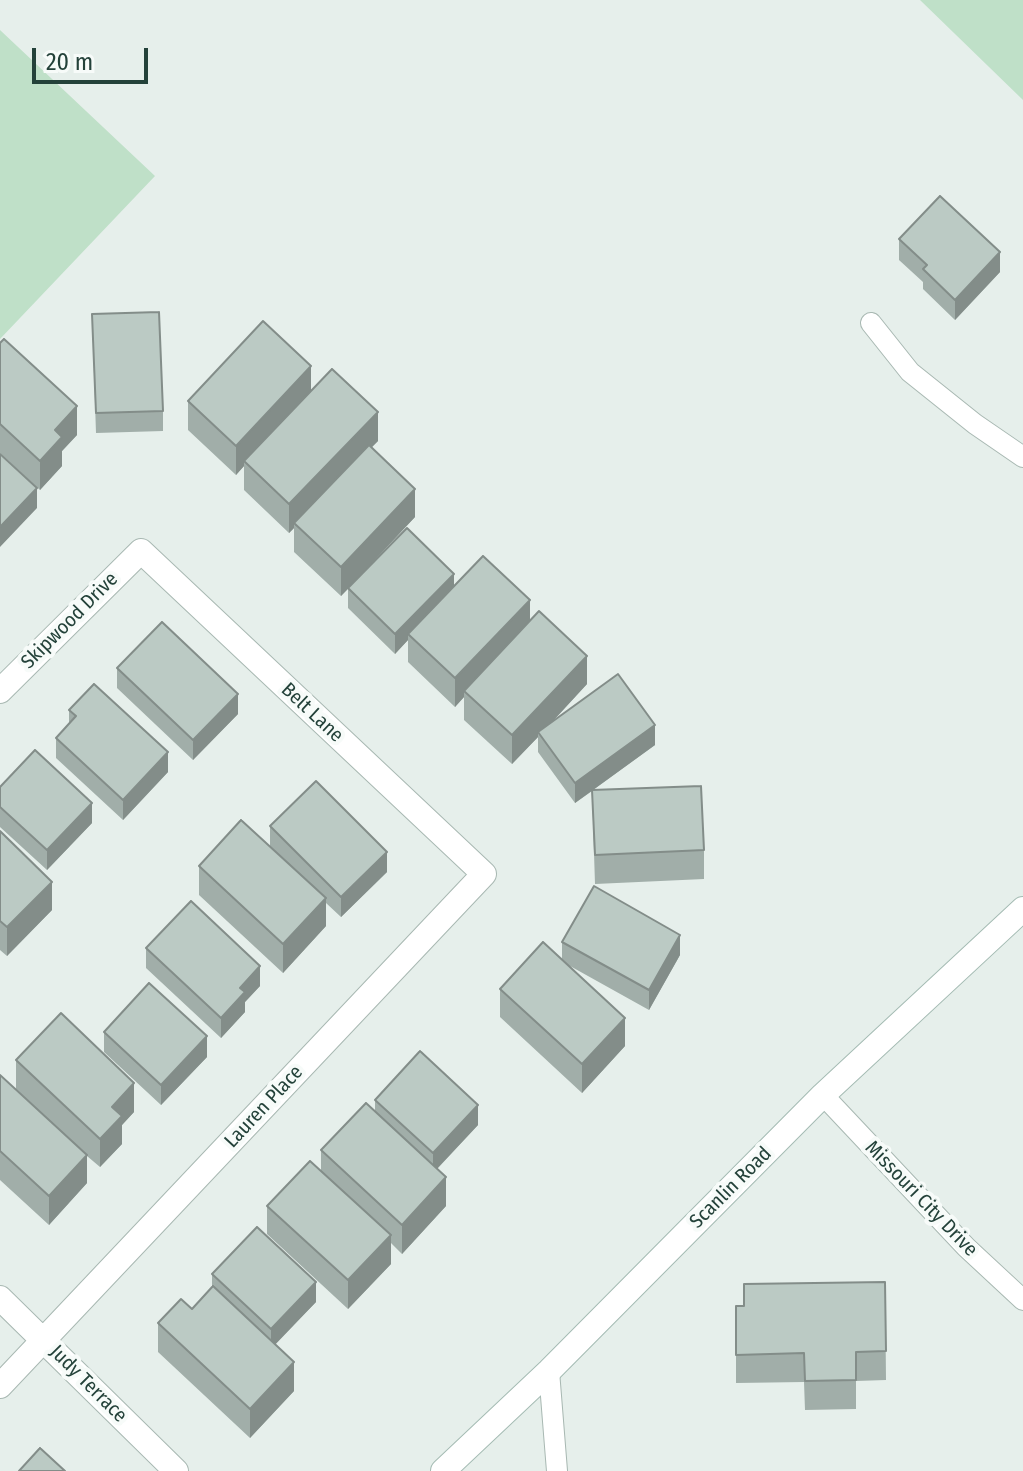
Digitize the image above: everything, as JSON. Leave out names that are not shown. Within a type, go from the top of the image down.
[{"type":"street","name":"Skipwood Drive","points":[[0,691],[141,551]]},
{"type":"street","name":"Belt Lane","points":[[141,551],[484,874]]},
{"type":"street","name":"Lauren Place","points":[[0,1386],[484,874]]},
{"type":"street","name":"Scanlin Road","points":[[443,1471],[549,1371],[823,1095],[1023,909]]},
{"type":"street","name":"Judy Terrace","points":[[0,1298],[176,1471]]},
{"type":"lane","points":[[871,323],[910,372],[975,424],[1023,457]]},
{"type":"lane","name":"Missouri City Drive","points":[[823,1095],[966,1247],[1023,1300]]},
{"type":"lane","points":[[549,1371],[557,1471]]},
{"type":"green space","points":[[920,0],[1023,0],[1023,100]]},
{"type":"green space","points":[[0,30],[155,176],[0,339]]},
{"type":"building","points":[[940,196],[1000,252],[955,300],[923,269],[927,265],[899,239]]},
{"type":"building","points":[[159,312],[163,411],[96,413],[92,314]]},
{"type":"building","points":[[263,321],[311,366],[236,446],[188,401]]},
{"type":"building","points":[[4,339],[77,406],[55,430],[62,437],[40,461],[0,424],[0,343]]},
{"type":"building","points":[[332,369],[378,412],[289,504],[244,461]]},
{"type":"building","points":[[369,445],[415,489],[341,567],[294,523]]},
{"type":"building","points":[[0,454],[37,488],[0,527]]},
{"type":"building","points":[[407,528],[454,574],[395,634],[348,588]]},
{"type":"building","points":[[483,556],[530,600],[455,678],[408,634]]},
{"type":"building","points":[[539,611],[587,656],[512,735],[464,691]]},
{"type":"building","points":[[162,622],[238,694],[193,740],[117,668]]},
{"type":"building","points":[[618,674],[655,725],[575,783],[538,732]]},
{"type":"building","points":[[94,684],[168,752],[123,800],[56,738],[76,716],[69,710]]},
{"type":"building","points":[[35,750],[92,803],[47,850],[0,807],[0,787]]},
{"type":"building","points":[[316,781],[387,852],[341,897],[270,826]]},
{"type":"building","points":[[701,786],[704,850],[595,855],[592,790]]},
{"type":"building","points":[[241,820],[326,898],[283,944],[199,866]]},
{"type":"building","points":[[0,831],[52,882],[7,927],[0,921]]},
{"type":"building","points":[[594,886],[680,935],[649,990],[562,942]]},
{"type":"building","points":[[191,901],[260,966],[240,988],[245,992],[221,1018],[146,948]]},
{"type":"building","points":[[543,942],[625,1018],[582,1064],[500,989]]},
{"type":"building","points":[[149,983],[207,1036],[161,1085],[104,1032]]},
{"type":"building","points":[[61,1013],[134,1083],[112,1107],[122,1116],[100,1139],[16,1060]]},
{"type":"building","points":[[420,1051],[478,1105],[433,1153],[375,1100]]},
{"type":"building","points":[[0,1075],[87,1155],[49,1196],[0,1151]]},
{"type":"building","points":[[366,1103],[446,1177],[402,1225],[321,1150]]},
{"type":"building","points":[[310,1161],[391,1235],[348,1280],[267,1206]]},
{"type":"building","points":[[257,1227],[316,1282],[271,1329],[212,1274]]},
{"type":"building","points":[[885,1282],[886,1351],[856,1352],[856,1380],[805,1381],[804,1353],[736,1355],[736,1306],[744,1306],[744,1284]]},
{"type":"building","points":[[213,1286],[294,1362],[250,1409],[158,1323],[181,1299],[192,1309]]},
{"type":"building","points":[[40,1448],[65,1471],[19,1471]]}]
